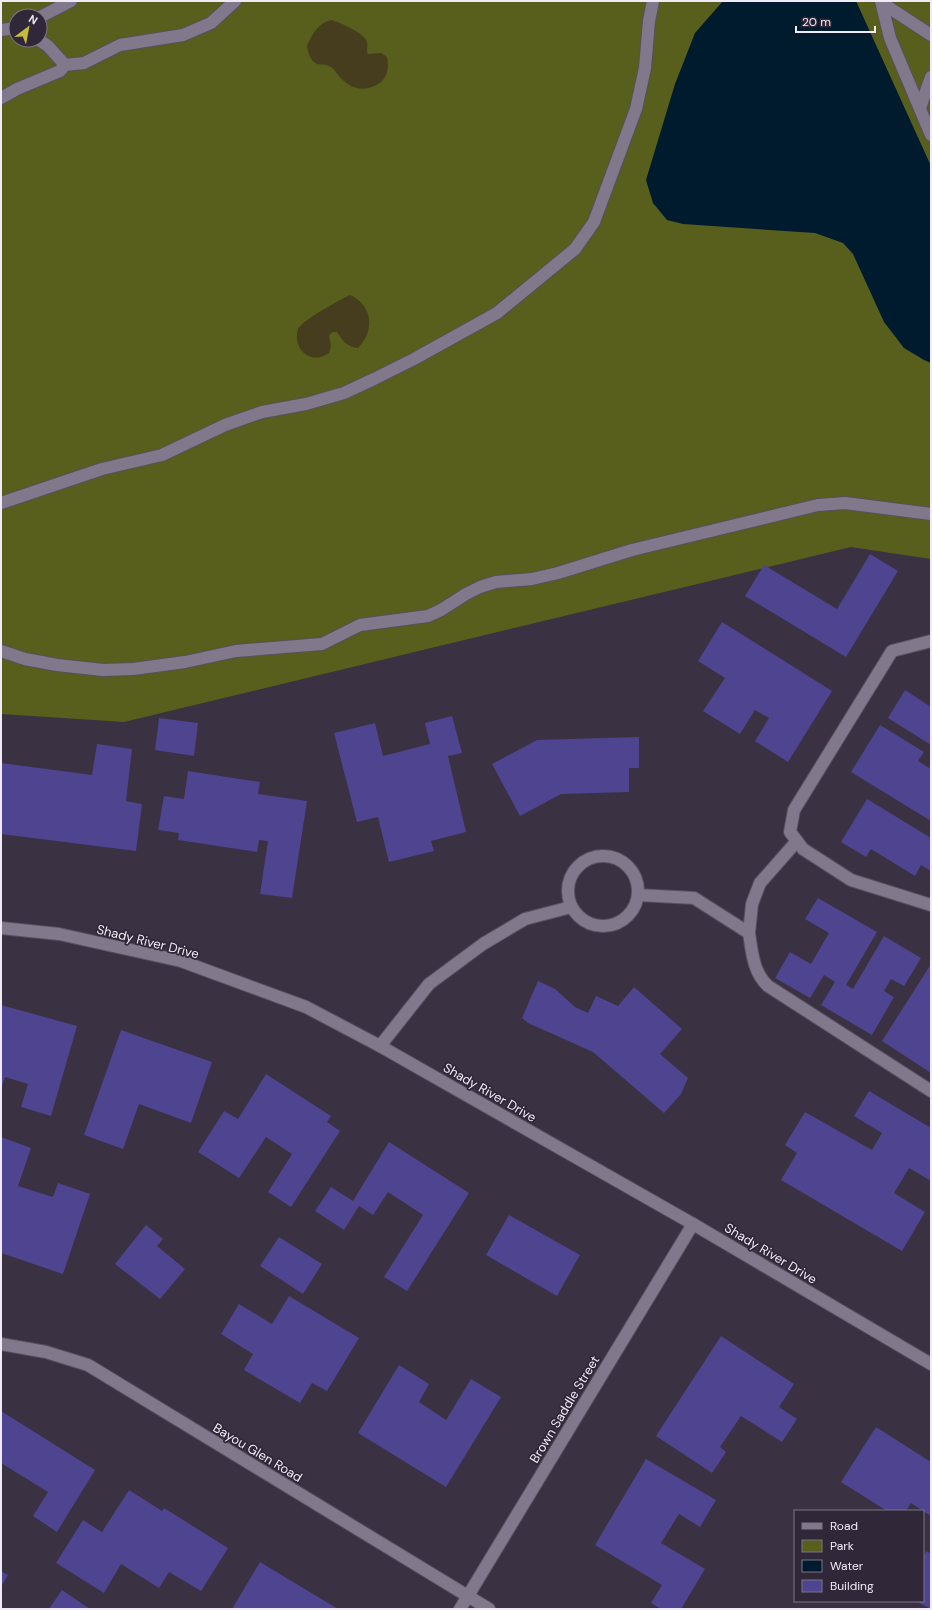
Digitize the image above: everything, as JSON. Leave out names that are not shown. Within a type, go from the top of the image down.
[{"type":"street","points":[[48,13],[72,1]]},
{"type":"street","points":[[1,98],[17,89],[60,72],[65,65],[84,62],[120,46],[183,35],[211,23],[235,1]]},
{"type":"street","points":[[1,502],[102,469],[162,455],[225,425],[262,412],[306,404],[344,392],[374,380],[497,313],[575,249],[594,222],[636,109],[645,68],[649,21],[653,1]]},
{"type":"street","points":[[882,2],[931,35]]},
{"type":"street","points":[[882,2],[890,38],[931,135]]},
{"type":"street","points":[[48,46],[65,65]]},
{"type":"street","points":[[920,108],[931,78]]},
{"type":"street","points":[[1,651],[25,659],[56,665],[103,670],[133,669],[185,662],[236,651],[322,644],[360,626],[428,616],[441,610],[466,594],[491,583],[532,580],[632,550],[818,505],[845,503],[931,514]]},
{"type":"street","points":[[931,641],[892,651],[794,810],[790,832],[803,849],[851,880],[931,905]]},
{"type":"street","points":[[797,841],[760,883],[752,904],[749,933],[753,961],[758,974],[768,986],[931,1090]]},
{"type":"street","points":[[600,856],[611,857],[622,861],[631,869],[637,879],[638,896],[637,903],[631,913],[622,921],[611,926],[599,927],[588,924],[578,917],[571,907],[568,896],[568,885],[572,874],[579,865],[588,858],[600,856]]},
{"type":"street","points":[[638,896],[694,898],[749,933]]},
{"type":"street","points":[[380,1046],[429,984],[482,944],[525,919],[571,907]]},
{"type":"street","name":"Shady River Drive","points":[[1,928],[59,934],[181,961],[306,1007],[380,1046],[693,1224],[931,1364]]},
{"type":"street","name":"Brown Saddle Street","points":[[460,1609],[693,1224]]},
{"type":"street","name":"Bayou Glen Road","points":[[1,1344],[46,1352],[88,1365],[489,1609]]},
{"type":"green space","points":[[1,1],[931,1],[931,559],[851,547],[124,722],[1,714]]},
{"type":"sand","points":[[332,20],[341,23],[362,35],[367,42],[368,54],[381,53],[387,57],[387,70],[385,77],[381,82],[372,87],[362,89],[353,87],[344,81],[331,67],[317,64],[313,61],[307,46],[314,33],[320,26],[327,21]]},
{"type":"sand","points":[[350,295],[358,299],[363,305],[369,319],[367,334],[358,348],[346,343],[337,332],[333,332],[329,335],[331,346],[329,353],[322,357],[316,358],[304,353],[300,349],[297,336],[298,329],[301,325],[322,310]]},
{"type":"water","points":[[723,1],[856,1],[931,166],[931,363],[904,348],[884,322],[853,254],[843,243],[815,233],[683,224],[667,220],[653,203],[646,180],[675,84],[695,33]]},
{"type":"building","points":[[870,554],[898,571],[846,657],[745,596],[764,565],[837,609]]},
{"type":"building","points":[[722,622],[832,691],[788,762],[755,741],[769,718],[755,710],[740,734],[703,711],[725,678],[698,661]]},
{"type":"building","points":[[905,690],[931,707],[931,745],[888,718]]},
{"type":"building","points":[[452,716],[462,753],[448,756],[466,832],[431,841],[434,851],[389,862],[378,817],[357,822],[334,733],[375,723],[383,756],[430,744],[425,723]]},
{"type":"building","points":[[159,718],[198,723],[194,756],[155,750]]},
{"type":"building","points":[[880,725],[924,752],[918,761],[931,769],[931,821],[851,772]]},
{"type":"building","points":[[639,737],[639,768],[629,768],[629,792],[561,794],[520,816],[492,764],[537,740]]},
{"type":"building","points":[[97,744],[132,749],[126,801],[142,804],[136,851],[1,834],[1,763],[92,775]]},
{"type":"building","points":[[188,771],[260,782],[258,794],[307,801],[292,898],[260,894],[268,841],[259,840],[257,852],[178,840],[179,833],[158,830],[164,796],[184,799]]},
{"type":"building","points":[[867,799],[931,838],[931,871],[921,865],[915,876],[871,849],[866,857],[841,842]]},
{"type":"building","points":[[818,898],[877,932],[846,985],[853,989],[884,936],[921,958],[904,986],[891,979],[884,991],[894,997],[872,1035],[821,1005],[835,982],[824,975],[810,998],[775,978],[790,952],[811,964],[829,933],[805,919]]},
{"type":"building","points":[[931,964],[931,1073],[882,1041]]},
{"type":"building","points":[[538,981],[555,989],[575,1007],[588,1013],[596,996],[618,1006],[634,987],[682,1029],[660,1054],[688,1078],[681,1094],[664,1113],[593,1052],[528,1023],[522,1018]]},
{"type":"building","points":[[1,1005],[77,1026],[51,1116],[21,1107],[28,1084],[5,1077],[1,1089]]},
{"type":"building","points":[[121,1030],[212,1062],[191,1123],[139,1104],[123,1149],[84,1135]]},
{"type":"building","points":[[266,1074],[331,1116],[327,1122],[340,1131],[291,1207],[268,1192],[292,1154],[266,1137],[239,1178],[198,1152],[224,1111],[238,1119]]},
{"type":"building","points":[[869,1091],[931,1128],[931,1181],[909,1168],[894,1193],[925,1212],[902,1251],[781,1180],[797,1153],[785,1145],[805,1112],[872,1150],[882,1133],[854,1116]]},
{"type":"building","points":[[1,1137],[31,1148],[18,1186],[53,1197],[58,1183],[90,1194],[63,1274],[1,1253]]},
{"type":"building","points":[[389,1142],[469,1193],[407,1291],[384,1277],[423,1215],[388,1192],[373,1215],[359,1206],[344,1230],[315,1211],[331,1187],[353,1201]]},
{"type":"building","points":[[509,1215],[580,1255],[557,1296],[486,1255]]},
{"type":"building","points":[[146,1225],[163,1239],[157,1246],[185,1269],[160,1299],[115,1264]]},
{"type":"building","points":[[279,1237],[322,1264],[303,1294],[260,1266]]},
{"type":"building","points":[[289,1296],[359,1338],[327,1391],[312,1383],[300,1403],[244,1370],[253,1354],[221,1334],[239,1304],[272,1324]]},
{"type":"building","points":[[721,1336],[794,1384],[779,1407],[797,1419],[782,1442],[741,1416],[720,1447],[726,1452],[712,1473],[656,1436]]},
{"type":"building","points":[[399,1365],[429,1384],[419,1402],[446,1420],[471,1379],[501,1397],[446,1487],[358,1433]]},
{"type":"building","points":[[1,1411],[95,1470],[57,1532],[33,1516],[48,1492],[1,1463]]},
{"type":"building","points":[[876,1427],[931,1462],[931,1512],[929,1515],[924,1510],[911,1503],[907,1510],[885,1510],[841,1482]]},
{"type":"building","points":[[646,1459],[716,1500],[700,1527],[679,1514],[661,1543],[705,1569],[681,1609],[661,1609],[651,1603],[662,1585],[595,1545]]},
{"type":"building","points":[[129,1490],[162,1511],[164,1508],[228,1548],[201,1591],[169,1572],[159,1588],[121,1564],[104,1593],[56,1563],[83,1520],[102,1532]]},
{"type":"building","points":[[926,1551],[931,1554],[931,1609],[918,1602],[924,1602],[924,1556]]},
{"type":"building","points":[[260,1562],[338,1609],[232,1609]]},
{"type":"building","points":[[1,1571],[8,1575],[1,1587]]},
{"type":"building","points":[[62,1590],[90,1609],[49,1609]]}]
